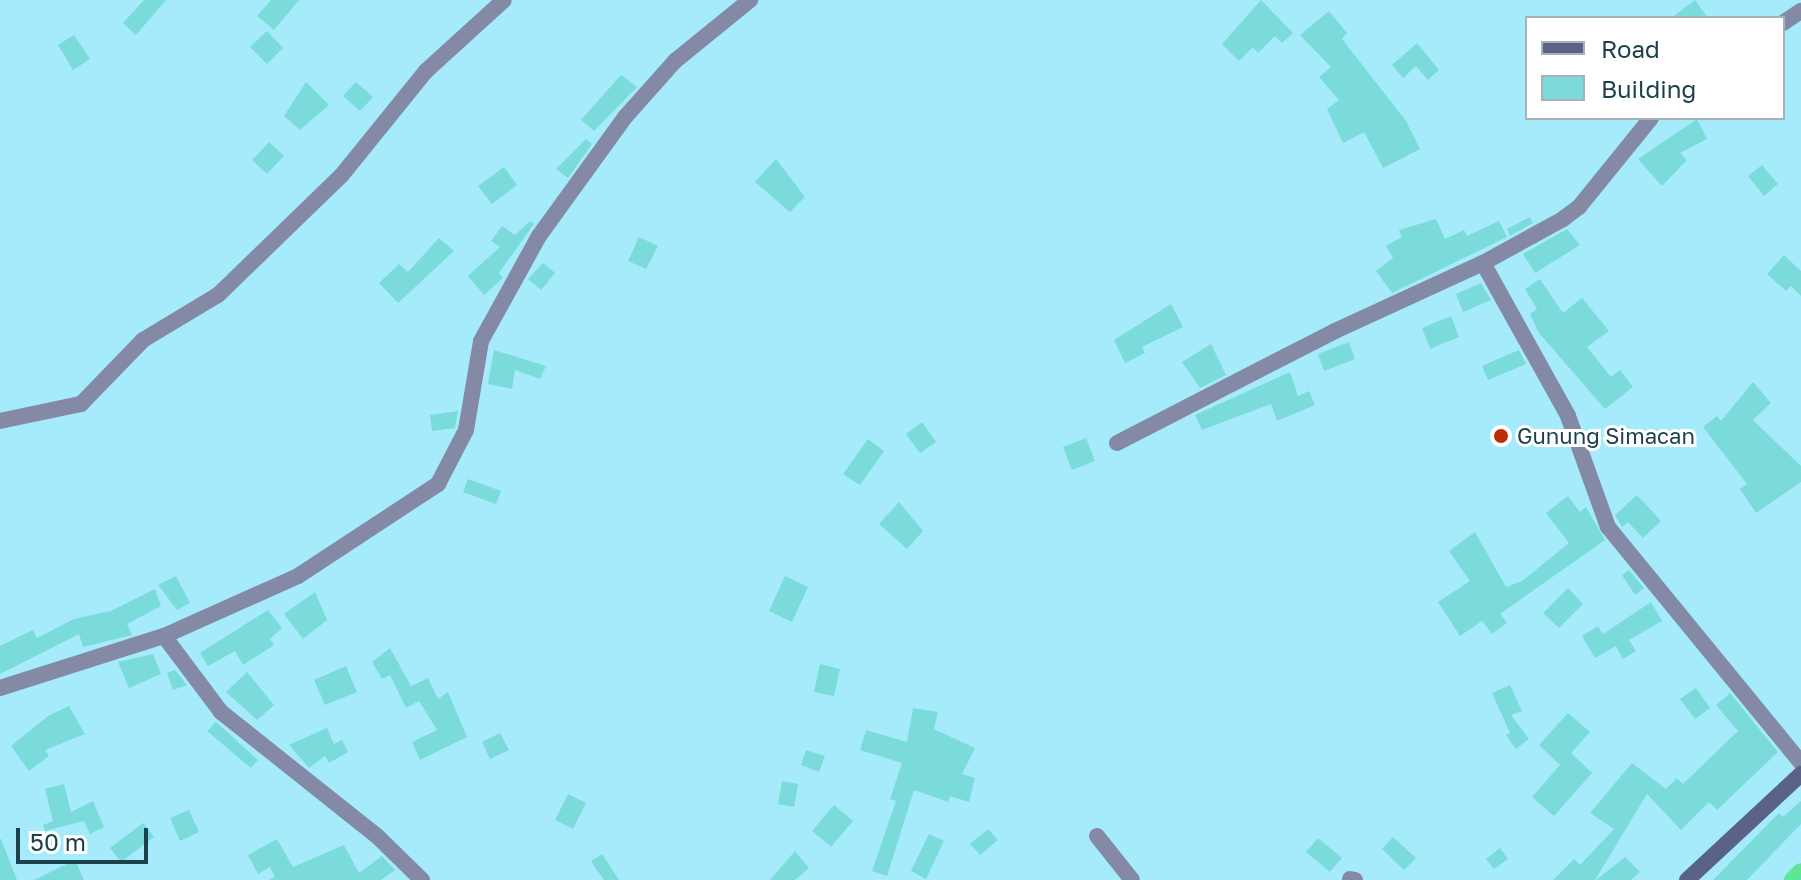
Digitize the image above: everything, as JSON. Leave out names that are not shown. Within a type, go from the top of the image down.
[{"type":"main road","points":[[1687,880],[1801,774]]},
{"type":"street","points":[[0,421],[81,404],[143,340],[218,295],[341,176],[426,71],[504,0]]},
{"type":"street","points":[[0,688],[164,636],[298,576],[438,484],[466,430],[481,341],[539,236],[665,72],[750,0]]},
{"type":"street","points":[[1117,443],[1335,331],[1483,263],[1579,207],[1649,120]]},
{"type":"street","points":[[1483,263],[1568,416],[1608,527],[1801,763]]},
{"type":"street","points":[[164,636],[221,712],[377,836],[422,880]]},
{"type":"street","points":[[1097,836],[1132,880]]},
{"type":"building","points":[[144,0],[166,0],[136,35],[123,23]]},
{"type":"building","points":[[271,0],[299,0],[274,30],[257,16]]},
{"type":"building","points":[[1261,0],[1293,33],[1282,43],[1275,36],[1258,53],[1253,47],[1239,61],[1222,44]]},
{"type":"building","points":[[1695,0],[1707,16],[1674,16]]},
{"type":"building","points":[[1329,11],[1347,33],[1342,39],[1406,121],[1420,149],[1383,168],[1364,132],[1343,143],[1327,109],[1339,100],[1319,77],[1331,67],[1300,35]]},
{"type":"building","points":[[267,31],[283,48],[267,64],[250,47]]},
{"type":"building","points":[[74,35],[90,59],[73,70],[58,45]]},
{"type":"building","points":[[1417,43],[1439,70],[1428,80],[1416,66],[1403,78],[1392,65]]},
{"type":"building","points":[[621,75],[637,87],[594,131],[581,120]]},
{"type":"building","points":[[306,82],[329,105],[300,130],[284,116]]},
{"type":"building","points":[[356,82],[373,97],[360,111],[343,96]]},
{"type":"building","points":[[1696,120],[1707,139],[1680,153],[1687,160],[1662,186],[1638,159]]},
{"type":"building","points":[[586,139],[592,144],[568,178],[556,169]]},
{"type":"building","points":[[269,142],[284,156],[267,174],[252,160]]},
{"type":"building","points":[[776,159],[805,197],[790,212],[755,182]]},
{"type":"building","points":[[1762,165],[1778,184],[1764,196],[1748,176]]},
{"type":"building","points":[[504,167],[517,185],[492,204],[478,186]]},
{"type":"building","points":[[1530,217],[1533,223],[1510,236],[1507,229]]},
{"type":"building","points":[[1436,219],[1445,239],[1464,230],[1467,236],[1499,221],[1507,237],[1392,293],[1376,271],[1393,258],[1386,246],[1402,237],[1399,230]]},
{"type":"building","points":[[530,221],[534,224],[499,273],[503,278],[484,295],[468,276],[500,247],[491,241],[502,226],[515,235]]},
{"type":"building","points":[[1567,229],[1580,245],[1535,273],[1523,254]]},
{"type":"building","points":[[639,237],[658,246],[646,269],[628,261]]},
{"type":"building","points":[[439,238],[454,251],[398,303],[379,283],[399,264],[408,272]]},
{"type":"building","points":[[1784,255],[1801,271],[1801,296],[1791,286],[1786,291],[1767,274]]},
{"type":"building","points":[[543,263],[555,273],[541,290],[528,279]]},
{"type":"building","points":[[1540,279],[1563,313],[1582,298],[1609,331],[1587,347],[1611,377],[1620,370],[1633,387],[1605,409],[1539,333],[1530,314],[1537,309],[1525,289]]},
{"type":"building","points":[[1481,283],[1491,300],[1463,312],[1456,294]]},
{"type":"building","points":[[1171,304],[1183,327],[1142,347],[1145,353],[1125,363],[1114,340]]},
{"type":"building","points":[[1451,316],[1459,337],[1430,349],[1422,328]]},
{"type":"building","points":[[1349,342],[1355,359],[1324,371],[1318,354]]},
{"type":"building","points":[[1211,344],[1226,375],[1200,388],[1182,362]]},
{"type":"building","points":[[494,350],[546,366],[540,379],[515,370],[512,389],[488,384]]},
{"type":"building","points":[[1519,350],[1526,364],[1488,380],[1482,366]]},
{"type":"building","points":[[1290,372],[1298,396],[1309,391],[1315,405],[1277,421],[1271,404],[1202,430],[1195,415]]},
{"type":"building","points":[[1753,382],[1771,403],[1753,420],[1801,466],[1801,482],[1756,513],[1740,489],[1747,484],[1703,427],[1717,416],[1721,421]]},
{"type":"building","points":[[458,411],[455,428],[432,431],[430,415]]},
{"type":"building","points":[[922,422],[936,442],[920,453],[906,434]]},
{"type":"building","points":[[1086,438],[1095,461],[1072,470],[1063,447]]},
{"type":"building","points":[[868,439],[884,451],[860,485],[843,474]]},
{"type":"building","points":[[468,479],[501,491],[496,504],[463,492]]},
{"type":"building","points":[[1637,495],[1661,521],[1643,538],[1628,522],[1622,527],[1615,515]]},
{"type":"building","points":[[1568,496],[1580,512],[1586,507],[1605,540],[1500,614],[1507,623],[1492,634],[1482,621],[1460,636],[1438,602],[1470,581],[1449,551],[1475,532],[1506,587],[1522,581],[1569,543],[1546,513]]},
{"type":"building","points":[[899,502],[923,531],[907,549],[879,524]]},
{"type":"building","points":[[1629,570],[1644,588],[1635,595],[1622,575]]},
{"type":"building","points":[[176,576],[190,603],[177,610],[158,585]]},
{"type":"building","points":[[785,576],[808,587],[792,622],[769,611]]},
{"type":"building","points":[[1568,588],[1583,604],[1559,628],[1543,613]]},
{"type":"building","points":[[155,589],[161,606],[127,624],[132,635],[83,647],[79,634],[0,674],[0,646],[33,630],[37,638],[74,619],[111,611]]},
{"type":"building","points":[[315,592],[327,620],[303,639],[284,614]]},
{"type":"building","points":[[1651,602],[1662,621],[1629,640],[1636,651],[1623,659],[1616,646],[1595,658],[1582,636],[1598,626],[1603,634]]},
{"type":"building","points":[[268,610],[282,628],[270,639],[274,645],[243,665],[235,651],[208,666],[200,653]]},
{"type":"building","points":[[390,648],[411,686],[428,678],[438,699],[448,692],[467,737],[420,760],[412,742],[437,730],[419,701],[406,708],[390,675],[382,679],[372,662]]},
{"type":"building","points":[[153,654],[161,674],[129,688],[118,662]]},
{"type":"building","points":[[820,664],[840,669],[834,696],[814,692]]},
{"type":"building","points":[[346,666],[357,692],[325,705],[314,680]]},
{"type":"building","points":[[175,670],[187,685],[173,690],[167,673]]},
{"type":"building","points":[[247,672],[274,705],[257,720],[226,692]]},
{"type":"building","points":[[1510,685],[1522,711],[1511,715],[1529,739],[1516,749],[1506,735],[1510,733],[1492,693]]},
{"type":"building","points":[[1696,688],[1710,708],[1695,719],[1680,699]]},
{"type":"building","points":[[1730,693],[1778,752],[1717,810],[1709,802],[1681,830],[1647,794],[1595,880],[1553,880],[1574,859],[1580,865],[1614,829],[1590,813],[1632,763],[1666,789],[1677,778],[1683,784],[1738,731],[1716,705]]},
{"type":"building","points":[[69,706],[85,734],[45,750],[49,756],[29,771],[11,746],[48,716]]},
{"type":"building","points":[[913,708],[938,712],[934,729],[975,748],[962,774],[975,778],[969,802],[950,796],[948,802],[914,790],[887,876],[872,871],[896,801],[890,799],[902,763],[860,750],[866,730],[907,742]]},
{"type":"building","points":[[1568,713],[1590,732],[1571,753],[1592,773],[1554,816],[1532,797],[1560,765],[1539,745]]},
{"type":"building","points":[[216,722],[258,760],[251,768],[207,731]]},
{"type":"building","points":[[327,728],[334,744],[342,740],[348,752],[329,763],[325,756],[309,768],[289,745]]},
{"type":"building","points":[[500,733],[509,750],[490,759],[482,742]]},
{"type":"building","points":[[806,750],[825,756],[819,772],[801,765]]},
{"type":"building","points":[[782,781],[798,784],[794,807],[778,804]]},
{"type":"building","points":[[64,784],[71,812],[93,801],[104,827],[90,834],[84,821],[45,831],[43,825],[53,821],[45,789]]},
{"type":"building","points":[[568,794],[586,803],[573,829],[555,820]]},
{"type":"building","points":[[1801,801],[1801,824],[1747,880],[1713,880],[1779,813],[1783,817]]},
{"type":"building","points":[[834,805],[853,821],[831,847],[812,831]]},
{"type":"building","points":[[189,810],[199,832],[180,841],[170,818]]},
{"type":"building","points":[[143,823],[154,837],[121,862],[110,848]]},
{"type":"building","points":[[988,829],[998,840],[980,855],[970,844]]},
{"type":"building","points":[[929,834],[944,841],[926,879],[911,871]]},
{"type":"building","points":[[1393,837],[1416,858],[1404,870],[1382,849]]},
{"type":"building","points":[[1318,838],[1342,858],[1330,872],[1306,852]]},
{"type":"building","points":[[1,839],[17,880],[0,880]]},
{"type":"building","points":[[277,839],[293,867],[344,845],[359,873],[382,856],[395,870],[381,880],[269,880],[275,877],[270,867],[258,874],[248,855]]},
{"type":"building","points":[[1500,848],[1508,859],[1494,869],[1486,859]]},
{"type":"building","points":[[795,851],[809,868],[795,880],[770,880]]},
{"type":"building","points":[[602,854],[619,880],[604,880],[596,869],[591,861]]},
{"type":"building","points":[[1625,857],[1640,872],[1631,880],[1596,880]]},
{"type":"building","points":[[75,860],[84,880],[34,880]]},
{"type":"waterway","points":[[1793,880],[1801,872]]},
{"type":"place","name":"Gunung Simacan","points":[[1501,436]]}]
